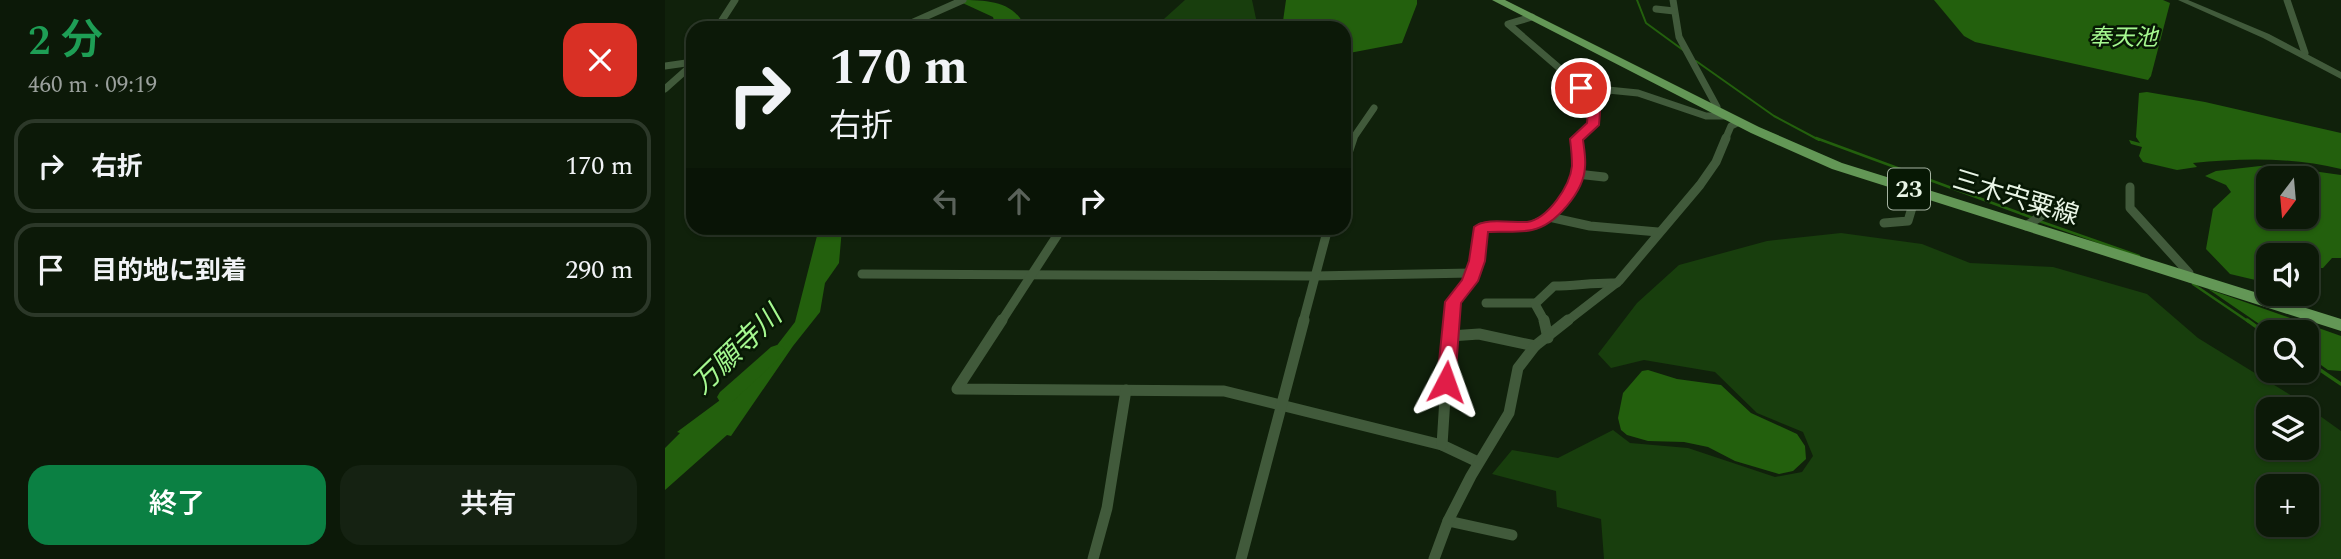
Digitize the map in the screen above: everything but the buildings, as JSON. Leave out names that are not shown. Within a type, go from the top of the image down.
[{"type":"main road","name":"三木宍粟線","points":[[1497,0],[1727,116],[1817,158],[2341,325]]},
{"type":"street","points":[[722,21],[735,0]]},
{"type":"street","points":[[1434,559],[1448,521],[1478,462],[1509,413],[1518,368],[1535,346],[1617,283],[1700,185],[1716,162],[1731,126],[1727,116],[1717,107],[1679,37],[1674,0]]},
{"type":"street","points":[[2182,0],[2302,54],[2341,76]]},
{"type":"street","points":[[2287,0],[2305,53],[2302,54]]},
{"type":"street","points":[[916,21],[961,1]]},
{"type":"street","points":[[1659,9],[1662,18],[1675,15]]},
{"type":"street","points":[[1532,17],[1507,24],[1594,97]]},
{"type":"street","points":[[665,66],[686,64]]},
{"type":"street","points":[[665,89],[686,70]]},
{"type":"street","points":[[1443,446],[1453,302],[1470,281],[1477,261],[1481,227],[1530,226],[1549,217],[1567,197],[1577,174],[1577,139],[1593,125],[1594,97],[1598,89],[1623,90],[1706,116],[1727,116]]},
{"type":"street","points":[[1351,143],[1374,108]]},
{"type":"street","points":[[1577,174],[1604,177]]},
{"type":"street","points":[[2130,187],[2130,208],[2189,273],[2190,278]]},
{"type":"street","points":[[1884,223],[1908,220],[1917,191]]},
{"type":"street","points":[[2027,226],[2053,208]]},
{"type":"street","points":[[1549,217],[1590,226],[1658,232]]},
{"type":"street","points":[[1058,235],[957,389],[1224,391],[1443,446],[1478,462]]},
{"type":"street","points":[[1241,559],[1326,235]]},
{"type":"street","points":[[862,274],[1314,276],[1471,273]]},
{"type":"street","points":[[1486,303],[1536,303],[1554,286],[1580,286],[1587,282],[1617,283]]},
{"type":"street","points":[[1536,303],[1547,326],[1548,338]]},
{"type":"street","points":[[1450,336],[1479,334],[1535,346]]},
{"type":"street","points":[[1093,559],[1107,508],[1126,390]]},
{"type":"street","points":[[1448,521],[1511,536]]},
{"type":"shaded area","points":[[1185,0],[1252,0],[1256,21],[1162,21]]},
{"type":"shaded area","points":[[1841,233],[1922,244],[1970,263],[2053,267],[2147,294],[2198,338],[2256,374],[2256,383],[2271,383],[2293,397],[2256,397],[2256,460],[2319,460],[2319,415],[2341,431],[2341,559],[1604,559],[1601,519],[1557,507],[1556,491],[1492,474],[1512,450],[1558,458],[1613,430],[1630,443],[1688,448],[1775,477],[1802,472],[1813,456],[1803,432],[1757,413],[1715,372],[1644,360],[1611,368],[1598,354],[1637,303],[1679,265],[1767,241]]},
{"type":"water","points":[[956,0],[995,3],[1011,10],[1022,21],[994,21],[993,17]]},
{"type":"water","points":[[1286,0],[1417,0],[1402,43],[1351,53],[1351,21],[1283,21]]},
{"type":"water","name":"奉天池","points":[[1934,0],[2163,0],[2170,3],[2148,80],[1975,42],[1964,36]]},
{"type":"water","points":[[2139,93],[2205,102],[2341,133],[2341,169],[2304,162],[2230,160],[2193,163],[2197,167],[2177,170],[2143,162],[2139,156],[2142,147],[2131,144],[2129,140],[2140,143],[2136,137]]},
{"type":"water","points":[[2256,166],[2256,229],[2319,229],[2319,172],[2341,175],[2341,258],[2332,258],[2323,268],[2319,268],[2319,243],[2256,243],[2256,280],[2230,274],[2206,249],[2213,209],[2231,192],[2226,185],[2205,176],[2216,171]]},
{"type":"water","points":[[817,235],[841,235],[839,263],[825,283],[820,312],[793,346],[731,436],[727,435],[665,490],[665,448],[680,433],[677,432],[754,375],[795,322]]},
{"type":"water","points":[[2208,289],[2296,320],[2256,322]]},
{"type":"water","points":[[2319,328],[2341,336],[2341,371],[2328,370],[2319,364]]},
{"type":"water","points":[[1648,370],[1677,379],[1721,385],[1751,413],[1797,434],[1805,446],[1806,459],[1793,471],[1779,474],[1735,461],[1708,447],[1684,442],[1648,441],[1627,435],[1621,430],[1618,418],[1623,393],[1642,371]]},
{"type":"waterway","points":[[1637,0],[1646,23],[1683,50]]},
{"type":"waterway","points":[[1696,61],[1774,116],[1819,140]]},
{"type":"waterway","points":[[1816,138],[2033,218]]},
{"type":"waterway","points":[[2039,221],[2139,256]]},
{"type":"waterway","points":[[2193,284],[2249,322]]},
{"type":"waterway","points":[[2247,320],[2256,326]]},
{"type":"waterway","name":"万願寺川","points":[[726,397],[777,351]]},
{"type":"waterway","points":[[2319,369],[2341,384]]},
{"type":"route","points":[[1446,382],[1453,302],[1470,281],[1477,261],[1481,227],[1530,226],[1539,223],[1553,215],[1575,181],[1579,167],[1576,142],[1582,133],[1593,125],[1595,99],[1581,88]]}]
